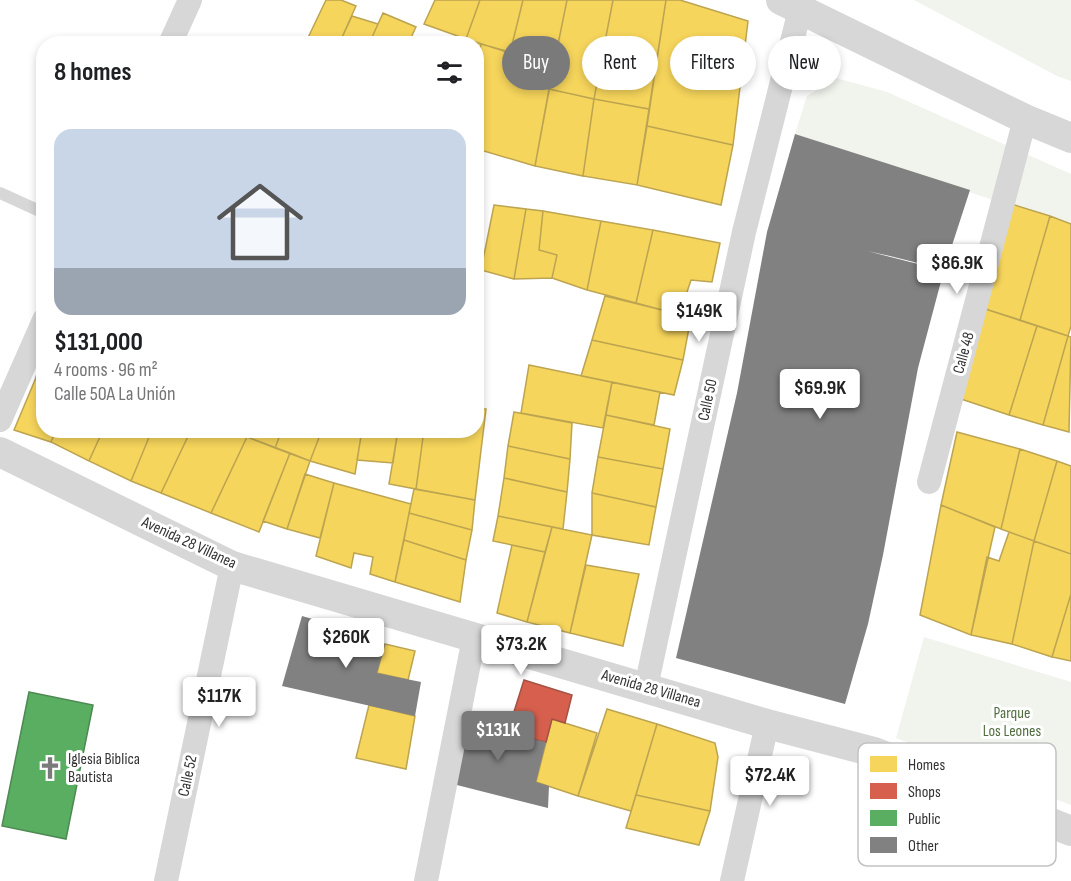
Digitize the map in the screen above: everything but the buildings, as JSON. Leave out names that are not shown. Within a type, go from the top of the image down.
[{"type":"street","points":[[174,36],[190,0]]},
{"type":"street","points":[[791,5],[1025,119],[1071,138]]},
{"type":"street","name":"Calle 50","points":[[646,687],[791,5]]},
{"type":"street","name":"Calle 48","points":[[929,482],[1025,119]]},
{"type":"street","points":[[0,420],[36,338]]},
{"type":"street","name":"Avenida 28 Villanea","points":[[0,452],[232,566],[767,724],[858,748]]},
{"type":"street","name":"Calle 52","points":[[166,881],[232,566]]},
{"type":"street","points":[[426,881],[474,638]]},
{"type":"street","points":[[732,881],[767,724]]},
{"type":"street","name":"Avenida 28 Villanea","points":[[1056,825],[1071,831]]},
{"type":"lane","points":[[0,194],[36,210]]},
{"type":"green space","points":[[914,0],[1071,0],[1071,81],[1057,76]]},
{"type":"green space","points":[[841,79],[887,92],[1071,174],[1071,226],[795,134],[807,96],[817,90],[841,90]]},
{"type":"green space","name":"Parque Los Leones","points":[[924,637],[1071,682],[1071,805],[1056,799],[1056,743],[909,743],[896,738]]},
{"type":"place","name":"Iglesia Biblica Bautista","points":[[50,768]]}]
